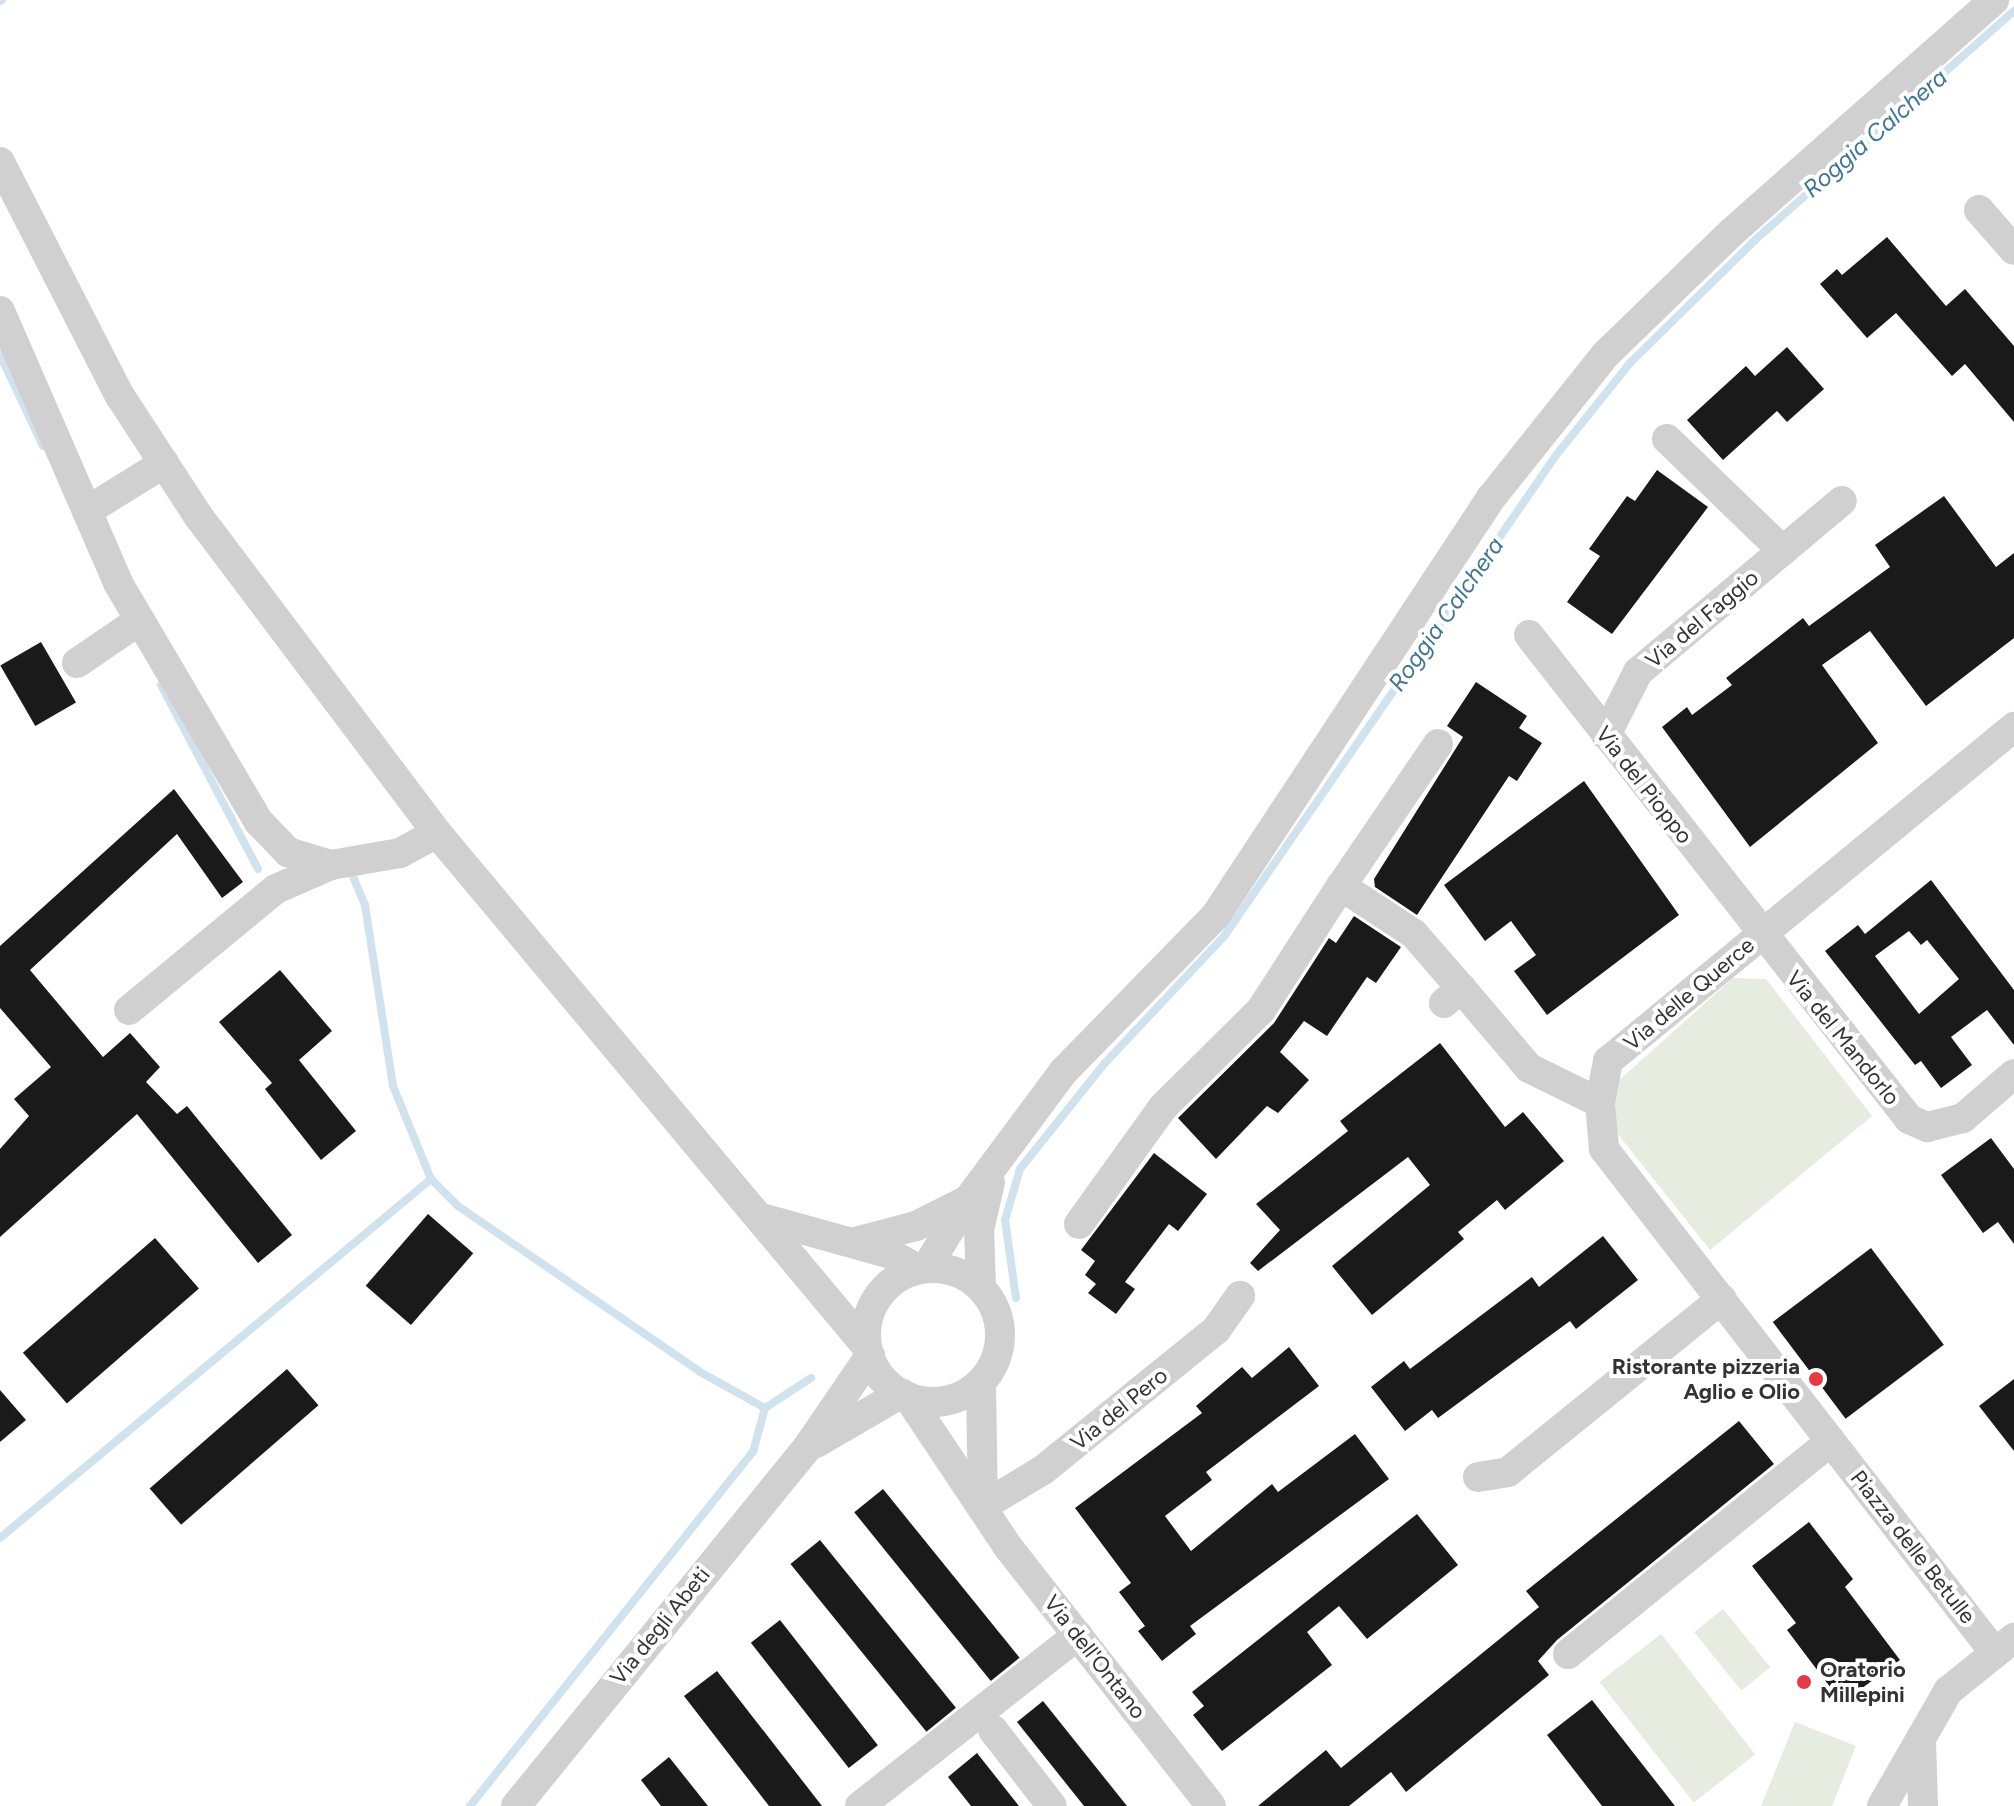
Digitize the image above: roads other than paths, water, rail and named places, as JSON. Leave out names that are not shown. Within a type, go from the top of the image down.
[{"type":"street","points":[[868,1351],[866,1326],[883,1289],[922,1268],[1063,1072],[1216,915],[1491,498],[1606,354],[1732,232],[1994,0]]},
{"type":"street","points":[[0,162],[120,396],[199,517],[437,833],[763,1218],[868,1351],[889,1386],[905,1395],[947,1401],[981,1383]]},
{"type":"street","points":[[1979,210],[2014,250]]},
{"type":"street","points":[[0,311],[87,511],[140,620],[259,822],[288,852],[331,865]]},
{"type":"street","points":[[1667,439],[1783,551]]},
{"type":"street","points":[[87,511],[164,463]]},
{"type":"street","name":"Via del Faggio","points":[[1606,735],[1638,672],[1842,501]]},
{"type":"street","points":[[77,663],[140,620]]},
{"type":"street","name":"Via del Pioppo","points":[[1529,635],[1760,935]]},
{"type":"street","name":"Via delle Querce","points":[[1831,1441],[1604,1149],[1600,1103],[1608,1061],[2014,727]]},
{"type":"street","points":[[1079,1224],[1163,1107],[1261,1010],[1438,744]]},
{"type":"street","points":[[129,1010],[276,889],[331,865],[400,853],[437,833]]},
{"type":"street","points":[[1341,886],[1414,934],[1452,996],[1529,1068],[1600,1103]]},
{"type":"street","name":"Via del Mandorlo","points":[[1760,935],[1909,1119],[1927,1127],[1963,1118],[2014,1074]]},
{"type":"street","points":[[983,1506],[981,1383],[997,1355],[1000,1324],[981,1286],[979,1230],[995,1165]]},
{"type":"street","points":[[855,1242],[916,1226],[968,1200]]},
{"type":"street","points":[[763,1218],[808,1234],[855,1242],[922,1268],[962,1273],[981,1286]]},
{"type":"street","name":"Via del Pero","points":[[983,1506],[1043,1470],[1216,1330],[1240,1296]]},
{"type":"street","points":[[1478,1477],[1508,1472],[1722,1299]]},
{"type":"street","name":"Via degli Abeti","points":[[516,1806],[807,1448],[868,1351]]},
{"type":"street","name":"Via degli Abeti","points":[[807,1448],[905,1395]]},
{"type":"street","name":"Via dell'Ontano","points":[[905,1395],[1078,1635],[1211,1806]]},
{"type":"street","points":[[1568,1654],[1831,1441]]},
{"type":"street","name":"Piazza delle Betulle","points":[[1831,1441],[2004,1645]]},
{"type":"street","points":[[860,1806],[1078,1635]]},
{"type":"street","points":[[1907,1806],[1882,1806],[1948,1691],[2004,1645]]},
{"type":"street","points":[[993,1730],[1052,1806]]},
{"type":"street","points":[[1921,1738],[1923,1806]]},
{"type":"waterway","name":"Roggia Calchera","points":[[1016,1298],[1005,1220],[1020,1169],[1105,1063],[1225,935],[1557,454],[1630,363],[1755,240],[2014,11]]},
{"type":"waterway","points":[[0,355],[43,446]]},
{"type":"waterway","points":[[161,685],[258,869]]},
{"type":"waterway","points":[[351,872],[365,905],[393,1086],[431,1179],[458,1206],[700,1372],[765,1408],[811,1378]]},
{"type":"waterway","points":[[0,1538],[431,1179]]},
{"type":"waterway","points":[[470,1806],[753,1452],[765,1408]]},
{"type":"place","name":"Ristorante pizzeria Aglio e Olio","points":[[1816,1379]]},
{"type":"place","name":"Oratorio Millepini","points":[[1804,1682]]}]
